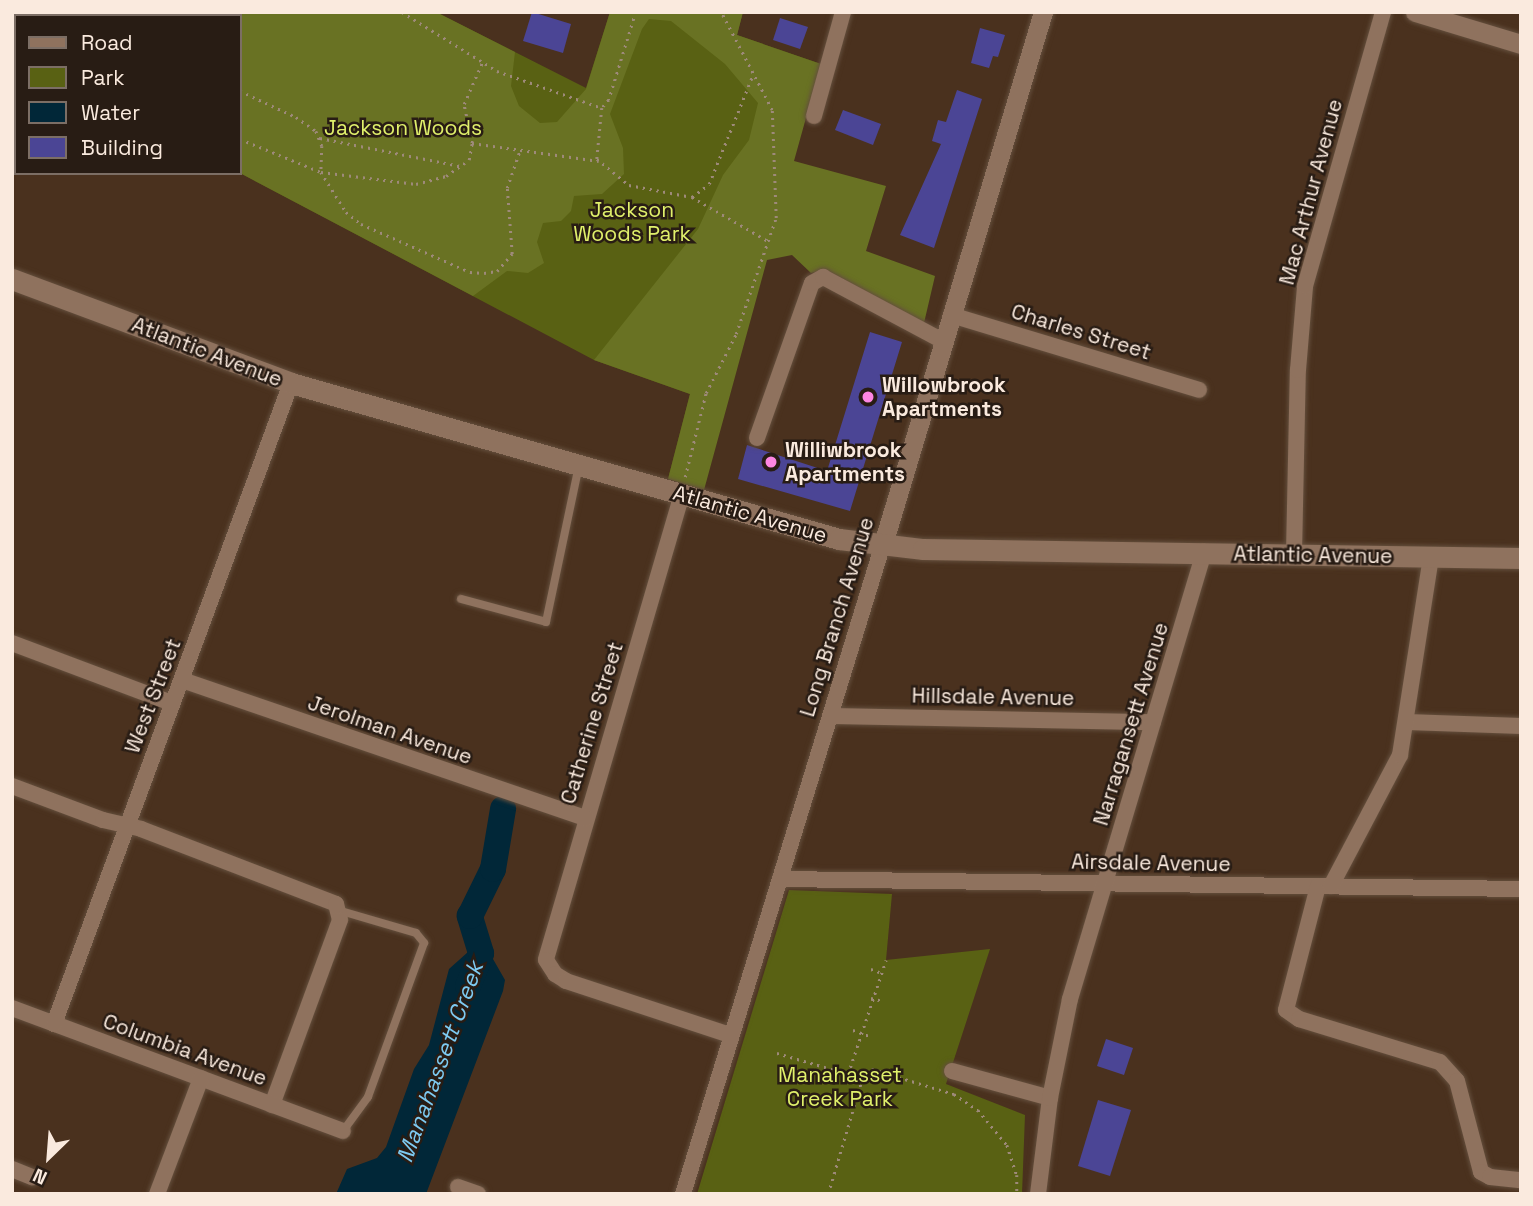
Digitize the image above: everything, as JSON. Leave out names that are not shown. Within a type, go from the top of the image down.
[{"type":"main road","name":"Atlantic Avenue","points":[[12,279],[291,383],[839,539],[883,544],[1521,558]]},
{"type":"street","points":[[814,116],[843,12]]},
{"type":"street","name":"Long Branch Avenue","points":[[683,1194],[730,1035],[832,716],[1043,12]]},
{"type":"street","name":"Mac Arthur Avenue","points":[[1294,554],[1298,370],[1305,286],[1383,12]]},
{"type":"street","points":[[1415,12],[1521,44]]},
{"type":"street","points":[[757,438],[812,283],[823,277],[943,341]]},
{"type":"street","name":"Charles Street","points":[[951,315],[1199,390]]},
{"type":"street","name":"West Street","points":[[54,1024],[291,383]]},
{"type":"street","name":"Catherine Street","points":[[682,494],[546,950],[548,964],[566,981],[730,1035]]},
{"type":"street","name":"Narragansett Avenue","points":[[1038,1194],[1050,1098],[1070,999],[1204,552]]},
{"type":"street","points":[[1431,557],[1407,722],[1394,770],[1325,886],[1286,1010],[1298,1019],[1409,1050],[1440,1062],[1457,1081],[1477,1166],[1485,1175],[1521,1180]]},
{"type":"street","points":[[12,643],[172,703]]},
{"type":"street","name":"Jerolman Avenue","points":[[182,680],[586,818]]},
{"type":"street","name":"Hillsdale Avenue","points":[[832,716],[1153,722]]},
{"type":"street","points":[[1407,722],[1521,726]]},
{"type":"street","points":[[12,786],[296,886],[331,900],[341,911],[272,1105]]},
{"type":"street","name":"Airsdale Avenue","points":[[780,879],[1521,889]]},
{"type":"street","name":"Columbia Avenue","points":[[12,1008],[343,1131]]},
{"type":"street","points":[[952,1071],[1050,1098]]},
{"type":"street","points":[[157,1194],[201,1078]]},
{"type":"street","points":[[12,1170],[32,1177]]},
{"type":"street","points":[[458,1187],[478,1194]]},
{"type":"lane","points":[[461,599],[546,622],[579,466]]},
{"type":"lane","points":[[341,911],[416,933],[425,943],[368,1097],[343,1131]]},
{"type":"path","points":[[402,12],[512,78],[602,108]]},
{"type":"path","points":[[599,161],[595,150],[602,108],[610,100],[636,12]]},
{"type":"path","points":[[682,494],[706,393],[736,334],[776,218],[772,110],[752,78],[721,12]]},
{"type":"path","points":[[242,140],[321,172],[416,184],[462,167],[469,160],[472,143],[464,104],[482,62]]},
{"type":"path","points":[[693,196],[709,184],[752,78]]},
{"type":"path","points":[[242,93],[296,117],[320,138],[462,167]]},
{"type":"path","points":[[320,138],[321,172],[346,212],[361,224],[470,272],[484,273],[496,271],[512,254],[507,188],[520,150]]},
{"type":"path","points":[[472,143],[599,161],[629,185],[693,196],[729,221],[768,241]]},
{"type":"path","points":[[848,1074],[879,972],[886,960]]},
{"type":"path","points":[[871,970],[879,972]]},
{"type":"path","points":[[871,998],[883,1001]]},
{"type":"path","points":[[853,1030],[872,1037]]},
{"type":"path","points":[[777,1053],[862,1079]]},
{"type":"path","points":[[828,1194],[862,1079],[872,1069],[967,1102],[1007,1145],[1017,1175],[1017,1194]]},
{"type":"green space","name":"Jackson Woods","points":[[12,12],[436,12],[586,88],[610,12],[743,12],[737,35],[821,64],[668,479],[690,394],[594,360],[242,174],[242,14],[14,14],[14,34]]},
{"type":"green space","points":[[12,12],[167,12],[14,14],[14,34]]},
{"type":"green space","name":"Jackson Woods","points":[[199,12],[436,12],[515,52],[511,86],[519,106],[540,123],[557,122],[586,89],[610,12],[743,12],[737,35],[821,64],[794,161],[886,186],[866,251],[935,276],[924,323],[827,270],[811,273],[792,255],[767,260],[704,490],[668,479],[690,394],[594,360],[698,229],[723,175],[749,140],[758,103],[725,64],[671,21],[649,19],[642,29],[610,114],[623,148],[624,174],[602,194],[574,196],[571,211],[561,221],[543,223],[537,242],[544,263],[528,273],[507,271],[473,296],[242,174],[242,14]]},
{"type":"green space","name":"Manahasset Creek Park","points":[[789,890],[892,894],[886,960],[990,949],[946,1084],[1025,1115],[1022,1194],[697,1194]]},
{"type":"water","points":[[468,952],[493,959],[505,980],[426,1194],[336,1194],[347,1169],[377,1158],[386,1147],[414,1069],[429,1045],[449,969]]},
{"type":"building","points":[[532,12],[571,24],[563,53],[523,41]]},
{"type":"building","points":[[780,18],[808,27],[800,49],[773,40]]},
{"type":"building","points":[[980,28],[1005,35],[998,57],[993,56],[989,68],[971,63]]},
{"type":"building","points":[[957,90],[982,99],[934,248],[900,235],[941,144],[932,141],[938,120],[946,122]]},
{"type":"building","points":[[843,110],[881,124],[873,145],[835,130]]},
{"type":"building","points":[[870,332],[902,342],[850,511],[738,479],[747,445],[827,471]]},
{"type":"building","points":[[1106,1039],[1133,1048],[1124,1075],[1097,1066]]},
{"type":"building","points":[[1098,1100],[1131,1110],[1110,1176],[1078,1166]]},
{"type":"waterway","name":"Manahassett Creek","points":[[468,986],[481,953],[470,916],[493,869],[503,809]]},
{"type":"place","name":"Willowbrook Apartments","points":[[868,397]]},
{"type":"place","name":"Williwbrook Apartments","points":[[771,462]]},
{"type":"park label","name":"Jackson Woods Park","points":[[632,222]]}]
